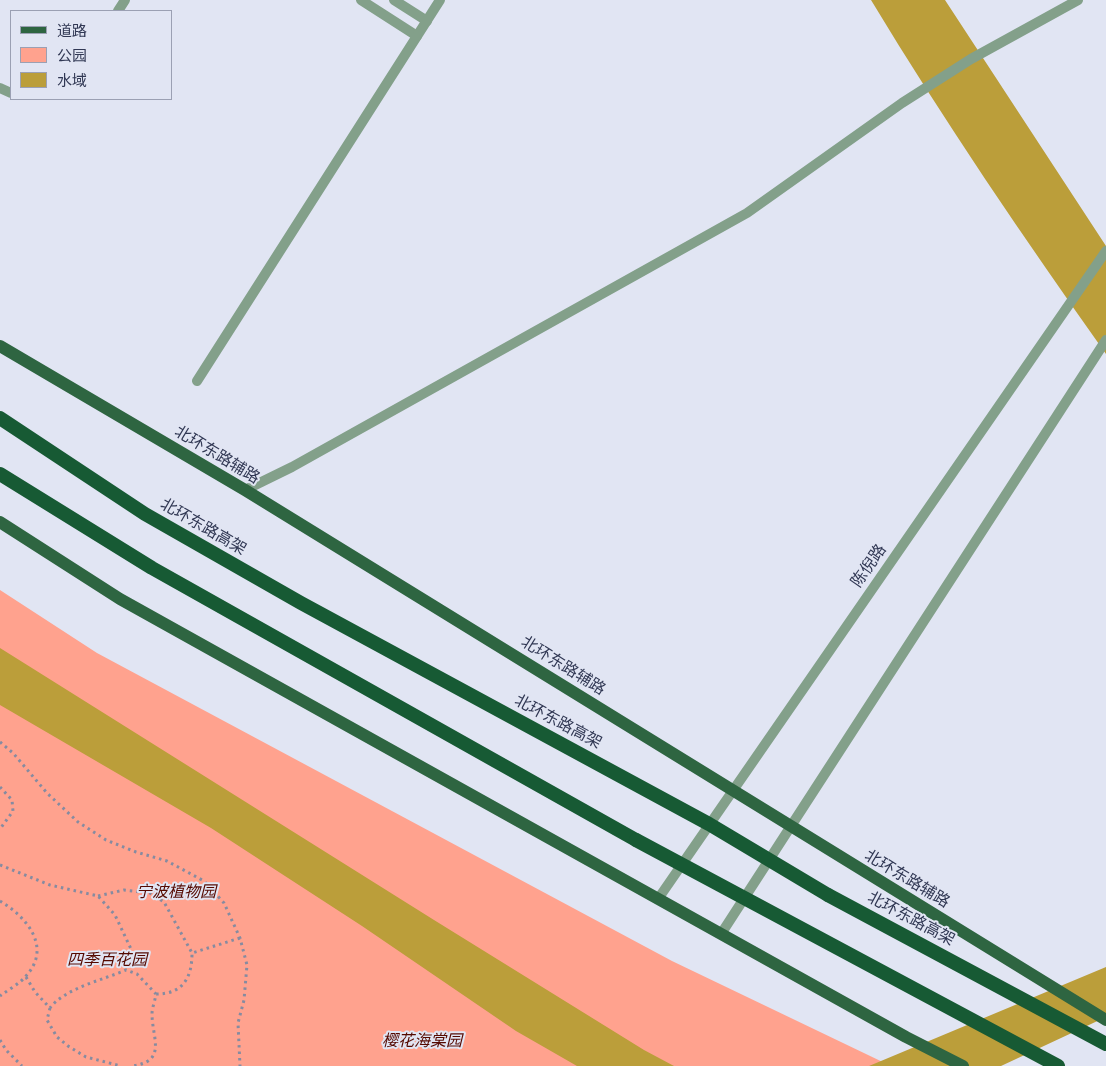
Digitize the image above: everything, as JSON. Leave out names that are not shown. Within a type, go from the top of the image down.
[{"type":"highway","name":"北环东路高架","points":[[0,418],[145,514],[301,603],[709,824],[828,895],[1106,1044]]},
{"type":"highway","points":[[0,474],[152,568],[636,840],[1058,1066]]},
{"type":"main road","name":"北环东路辅路","points":[[0,346],[245,490],[1106,1020]]},
{"type":"main road","points":[[0,522],[120,598],[906,1037],[963,1066]]},
{"type":"street","points":[[360,0],[417,36]]},
{"type":"street","points":[[394,0],[426,21]]},
{"type":"street","points":[[197,381],[440,0]]},
{"type":"street","points":[[245,490],[292,467],[747,213],[902,103],[971,59],[1078,0]]},
{"type":"street","name":"陈倪路","points":[[658,899],[1106,252]]},
{"type":"street","points":[[721,934],[1106,340]]},
{"type":"path","points":[[0,742],[13,752],[47,793],[78,822],[106,840],[136,852],[167,861],[204,881],[224,903],[240,938],[247,965],[244,1000],[238,1023],[240,1066]]},
{"type":"path","points":[[0,787],[12,800],[13,811],[0,829]]},
{"type":"path","points":[[0,866],[50,885],[98,896],[124,890],[150,893],[164,902],[192,953],[192,966],[187,979],[177,990],[156,994],[137,974],[126,970],[78,988],[56,1000],[50,1008],[47,1020],[62,1042],[86,1057],[125,1066]]},
{"type":"path","points":[[98,896],[114,915],[131,949],[126,970]]},
{"type":"path","points":[[0,901],[13,909],[27,923],[38,944],[36,962],[26,977],[0,996]]},
{"type":"path","points":[[192,953],[240,938]]},
{"type":"path","points":[[26,977],[50,1008]]},
{"type":"path","points":[[131,1066],[140,1065],[150,1060],[155,1051],[156,1033],[152,1014],[156,994]]},
{"type":"path","points":[[0,1040],[6,1050],[22,1066]]},
{"type":"green space","name":"宁波植物园","points":[[0,590],[97,653],[672,961],[891,1066],[0,1066]]},
{"type":"water","points":[[871,0],[945,0],[1106,246],[1106,354],[985,179]]},
{"type":"water","points":[[0,648],[434,920],[644,1050],[674,1066],[577,1066],[516,1031],[362,926],[211,828],[0,705]]},
{"type":"water","points":[[1106,967],[1106,1017],[1001,1066],[869,1066]]},
{"type":"park label","name":"四季百花园","points":[[107,960]]},
{"type":"park label","name":"樱花海棠园","points":[[422,1041]]}]
